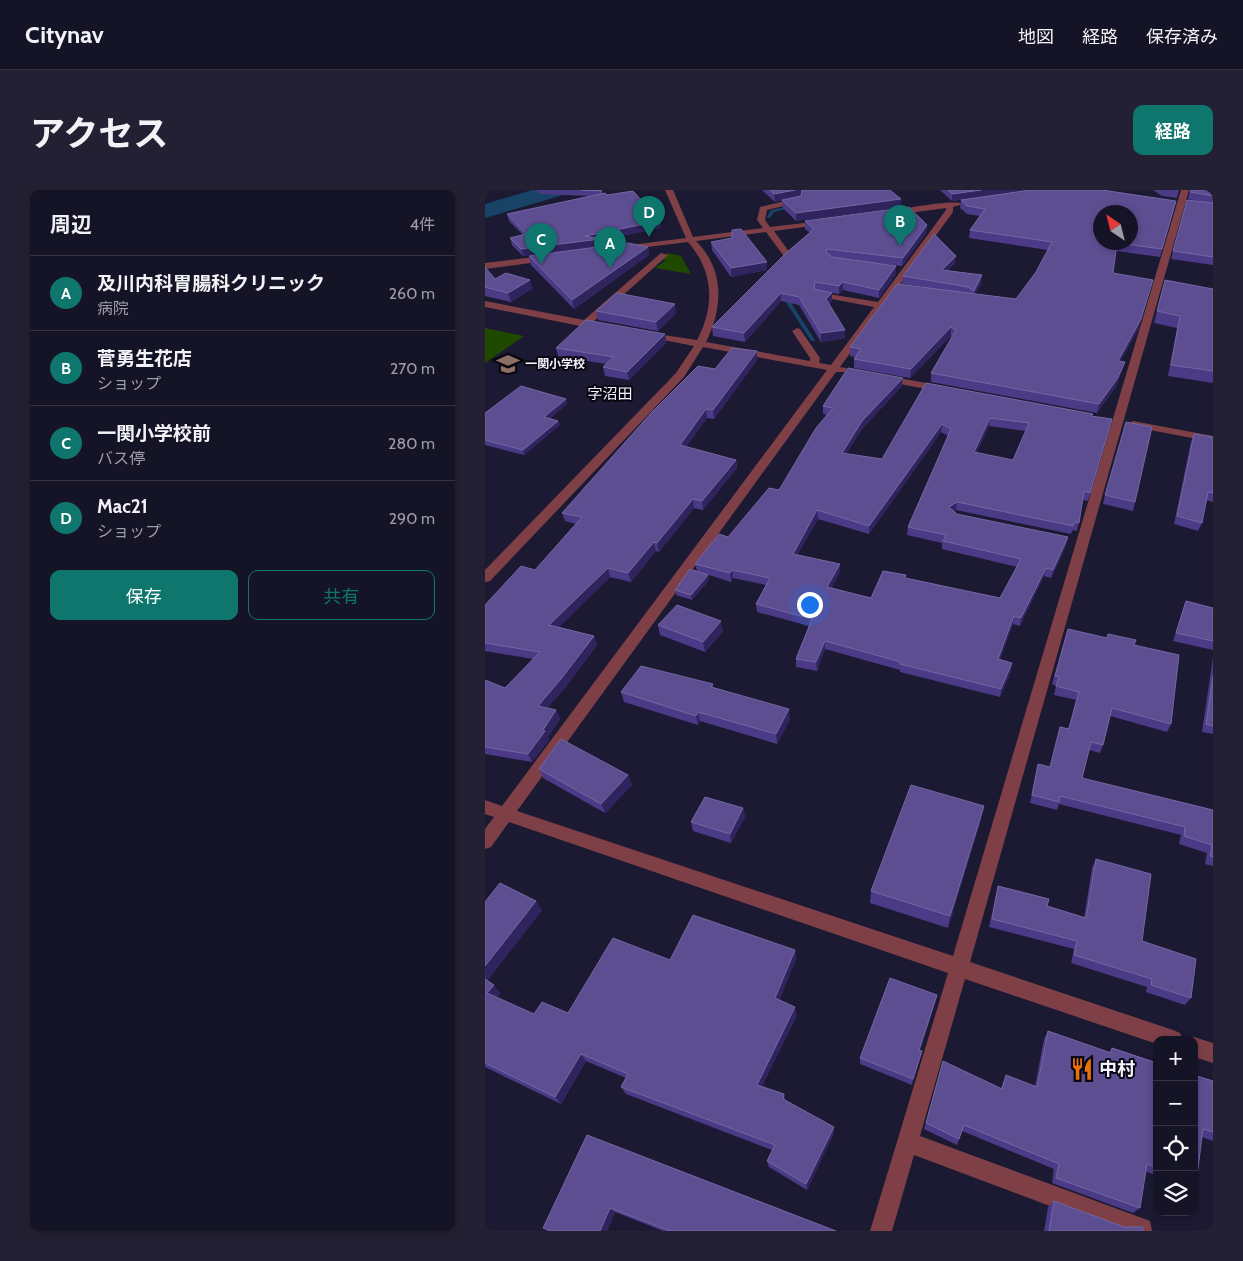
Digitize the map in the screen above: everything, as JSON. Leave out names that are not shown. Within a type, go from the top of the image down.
[{"type":"street","points":[[485,578],[680,375],[702,344],[715,309],[716,292],[710,270],[701,252],[691,239],[669,190]]},
{"type":"street","points":[[786,253],[761,220],[763,209],[799,200]]},
{"type":"street","points":[[881,1231],[960,967],[1079,542],[1182,200]]},
{"type":"street","points":[[883,214],[969,203]]},
{"type":"street","points":[[485,842],[880,305],[898,288],[900,270],[950,210],[949,205]]},
{"type":"street","points":[[610,250],[835,220]]},
{"type":"street","points":[[585,324],[664,255]]},
{"type":"street","points":[[485,266],[562,256]]},
{"type":"street","points":[[819,294],[880,305]]},
{"type":"street","points":[[485,304],[614,329]]},
{"type":"street","points":[[797,331],[815,358],[814,365]]},
{"type":"street","points":[[633,332],[853,372]]},
{"type":"street","points":[[871,376],[957,392]]},
{"type":"street","points":[[1115,421],[1213,439]]},
{"type":"street","points":[[485,807],[1161,1036]]},
{"type":"street","points":[[1198,1048],[1213,1053]]},
{"type":"street","points":[[907,1142],[1142,1230]]},
{"type":"green space","points":[[668,253],[681,256],[691,274],[655,268],[666,260],[662,259]]},
{"type":"green space","points":[[485,328],[524,336],[485,363]]},
{"type":"building","points":[[770,190],[795,190],[774,194]]},
{"type":"building","points":[[802,190],[890,190],[901,199],[796,213],[782,200],[801,196]]},
{"type":"building","points":[[948,190],[981,190],[952,194]]},
{"type":"building","points":[[1031,190],[1102,190],[1176,201],[1162,249],[1138,246],[1138,205],[1093,205],[1093,250],[1116,250],[1113,273],[1153,280],[1141,319],[1118,361],[1125,362],[1117,379],[1099,404],[931,373],[956,330],[951,327],[911,369],[854,359],[861,349],[850,347],[897,284],[1016,299],[1036,272],[1052,242],[970,230],[985,209],[967,206],[961,200]]},
{"type":"building","points":[[1191,190],[1213,190],[1213,196],[1190,192]]},
{"type":"building","points":[[633,191],[660,221],[585,236],[600,239],[521,249],[510,238],[526,234],[507,214],[605,193],[607,195]]},
{"type":"building","points":[[1187,200],[1213,203],[1213,257],[1173,251]]},
{"type":"building","points":[[909,207],[927,225],[903,258],[827,249],[826,252],[832,257],[896,266],[879,290],[843,282],[839,286],[815,282],[814,289],[832,293],[826,299],[845,330],[821,333],[799,297],[781,293],[744,333],[712,327],[785,254],[814,229],[805,221]]},
{"type":"building","points":[[741,229],[767,262],[731,268],[711,242],[732,238],[732,230]]},
{"type":"building","points":[[934,234],[956,256],[942,270],[982,275],[974,291],[968,287],[903,276]]},
{"type":"building","points":[[628,243],[648,247],[572,300],[529,256]]},
{"type":"building","points":[[485,267],[495,279],[506,273],[530,280],[508,293],[485,287]]},
{"type":"building","points":[[1165,280],[1213,289],[1213,371],[1171,365],[1180,316],[1157,311]]},
{"type":"building","points":[[617,293],[675,304],[656,322],[596,311]]},
{"type":"building","points":[[586,320],[665,334],[627,372],[603,367],[614,357],[556,348]]},
{"type":"building","points":[[732,348],[757,351],[713,410],[706,409],[680,445],[736,460],[702,501],[693,499],[657,543],[654,542],[628,573],[608,568],[549,625],[594,636],[538,706],[556,710],[543,730],[545,731],[528,754],[485,747],[485,680],[505,688],[540,652],[485,643],[485,605],[521,566],[535,570],[582,517],[562,513],[652,412],[698,366],[715,369]]},
{"type":"building","points":[[848,368],[903,378],[862,421],[842,453],[882,459],[926,383],[1112,419],[1090,493],[1084,491],[1079,523],[1075,522],[1073,526],[957,502],[949,507],[957,514],[1068,537],[1053,570],[1046,568],[1021,618],[1014,616],[998,659],[1012,663],[1001,689],[900,664],[901,662],[825,641],[816,662],[796,659],[812,619],[756,604],[770,578],[732,570],[730,573],[695,564],[719,534],[728,537],[769,488],[779,490],[816,428],[833,408],[823,406]],"holes":[[[990,418],[1029,423],[1013,460],[974,452]],[[942,424],[951,429],[908,527],[946,535],[943,541],[1021,559],[1000,598],[905,578],[906,575],[883,571],[871,598],[827,587],[840,564],[793,554],[817,510],[869,526]]]},
{"type":"building","points":[[521,386],[566,399],[544,417],[558,421],[523,450],[485,440],[485,413]]},
{"type":"building","points":[[1126,422],[1152,427],[1135,502],[1105,495]]},
{"type":"building","points":[[1194,434],[1213,437],[1213,493],[1208,492],[1202,523],[1177,516]]},
{"type":"building","points":[[690,569],[708,575],[691,595],[675,590]]},
{"type":"building","points":[[1186,601],[1213,608],[1213,641],[1176,633]]},
{"type":"building","points":[[677,605],[721,621],[703,642],[658,625]]},
{"type":"building","points":[[1068,629],[1107,638],[1108,634],[1136,640],[1134,645],[1179,655],[1171,724],[1112,708],[1103,745],[1091,742],[1082,778],[1213,810],[1213,857],[1210,856],[1212,845],[1184,836],[1185,827],[1060,796],[1059,802],[1032,795],[1038,764],[1050,767],[1060,727],[1069,729],[1079,692],[1056,686],[1059,677],[1055,676]]},
{"type":"building","points":[[641,666],[713,684],[711,687],[789,709],[776,734],[698,712],[696,716],[621,692]]},
{"type":"building","points":[[1213,676],[1213,726],[1206,724]]},
{"type":"building","points":[[561,739],[628,775],[601,804],[539,769]]},
{"type":"building","points":[[911,785],[984,806],[950,916],[871,891]]},
{"type":"building","points":[[705,797],[743,808],[730,834],[691,822]]},
{"type":"building","points":[[1096,859],[1151,874],[1142,941],[1196,959],[1191,998],[1151,985],[1152,979],[1074,955],[1077,941],[992,919],[998,886],[1049,899],[1047,906],[1086,918]]},
{"type":"building","points":[[500,883],[536,901],[485,966],[485,902]]},
{"type":"building","points":[[693,915],[795,950],[775,998],[795,1007],[757,1085],[784,1094],[783,1099],[834,1127],[806,1184],[767,1161],[775,1145],[621,1087],[628,1074],[581,1054],[555,1097],[485,1063],[485,979],[494,985],[487,993],[534,1014],[542,1002],[568,1013],[613,938],[670,960]]},
{"type":"building","points":[[890,978],[937,995],[919,1050],[922,1051],[913,1079],[860,1058]]},
{"type":"building","points":[[1048,1031],[1111,1053],[1112,1048],[1153,1062],[1153,1166],[1147,1164],[1140,1208],[1056,1178],[1059,1164],[964,1125],[959,1139],[926,1123],[943,1061],[1002,1089],[1006,1075],[1037,1087]]},
{"type":"building","points":[[1198,1076],[1213,1081],[1213,1132],[1203,1129],[1198,1168]]},
{"type":"building","points":[[587,1135],[836,1231],[670,1231],[610,1208],[600,1231],[551,1231],[543,1228]]},
{"type":"building","points":[[1054,1201],[1124,1227],[1143,1227],[1143,1231],[1049,1231]]},
{"type":"waterway","points":[[485,211],[555,190]]},
{"type":"waterway","points":[[769,217],[772,211],[790,207]]},
{"type":"waterway","points":[[784,296],[813,340]]},
{"type":"place","name":"Mac21","points":[[649,237]]},
{"type":"place","name":"菅勇生花店","points":[[900,246]]},
{"type":"place","name":"一関小学校前","points":[[541,264]]},
{"type":"place","name":"及川内科胃腸科クリニック","points":[[610,268]]},
{"type":"place","name":"一関小学校","points":[[508,364]]},
{"type":"place","name":"中村","points":[[1082,1069]]},
{"type":"district","name":"字沼田","points":[[610,394]]}]
